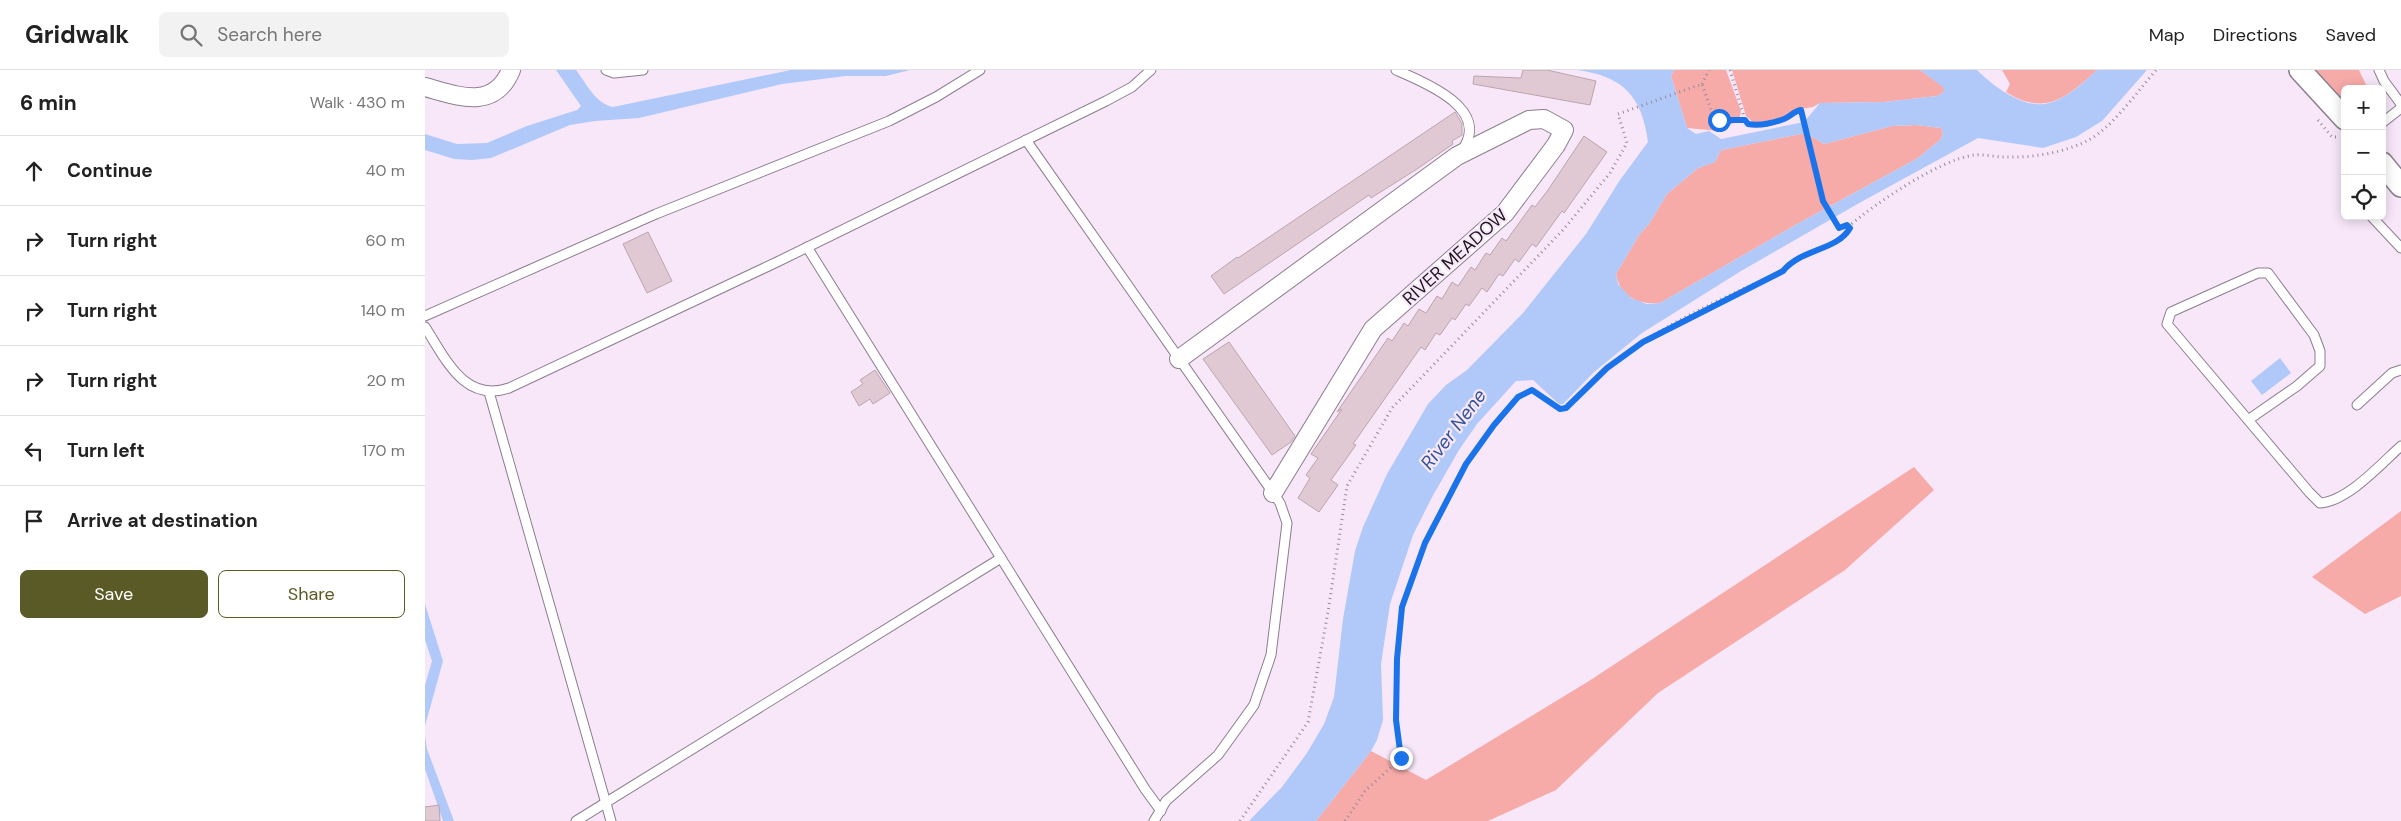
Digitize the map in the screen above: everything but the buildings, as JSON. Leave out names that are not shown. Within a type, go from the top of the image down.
[{"type":"street","points":[[425,87],[462,97],[485,97],[506,82],[511,70]]},
{"type":"street","points":[[2300,70],[2341,115]]},
{"type":"street","name":"RIVER MEADOW","points":[[1179,359],[1457,156],[1529,120],[1544,119],[1564,130],[1556,145],[1505,213],[1373,330],[1273,493]]},
{"type":"street","points":[[2386,168],[2401,186]]},
{"type":"lane","points":[[606,70],[613,73],[628,73],[643,70]]},
{"type":"lane","points":[[425,316],[657,214],[889,121],[936,97],[980,70]]},
{"type":"lane","points":[[425,328],[459,377],[482,391],[495,392],[509,388],[807,247],[1026,140],[1132,87],[1151,70]]},
{"type":"lane","points":[[1396,70],[1441,91],[1463,112],[1468,121],[1469,140],[1457,156]]},
{"type":"lane","points":[[2379,70],[2401,106],[2386,119]]},
{"type":"lane","points":[[1026,140],[1273,493],[1287,523],[1271,655],[1261,690],[1244,721],[1218,755],[1166,801],[1155,821]]},
{"type":"lane","points":[[2375,220],[2401,248]]},
{"type":"lane","points":[[807,247],[1145,789],[1161,810]]},
{"type":"lane","points":[[2248,420],[2297,386],[2320,366],[2321,351],[2315,335],[2268,273],[2259,273],[2171,312],[2167,324],[2248,420],[2320,503],[2333,500],[2356,486],[2401,446]]},
{"type":"lane","points":[[2357,405],[2392,374],[2401,370]]},
{"type":"lane","points":[[489,392],[611,821]]},
{"type":"lane","points":[[576,821],[1001,558]]},
{"type":"path","points":[[1240,821],[1308,722],[1328,612],[1347,486],[1392,408],[1563,230],[1610,173],[1627,143],[1618,114],[1702,84],[1709,70]]},
{"type":"path","points":[[1730,70],[1745,120],[1748,124],[1755,125],[1785,119],[1799,110],[1803,114],[1823,201],[1839,228],[1849,226],[1926,174],[1954,160],[1975,155],[2006,158],[2040,156],[2087,141],[2108,125],[2156,70]]},
{"type":"path","points":[[1702,84],[1713,115],[1719,120],[1745,120]]},
{"type":"path","points":[[1345,821],[1365,791],[1401,758],[1396,720],[1397,659],[1402,607],[1425,543],[1466,464],[1494,425],[1518,397],[1527,391],[1532,390],[1560,409],[1566,408],[1607,368],[1643,342],[1783,271],[1789,264],[1804,254],[1827,247],[1848,232],[1849,226]]},
{"type":"shaded area","points":[[1674,70],[1726,70],[1741,111],[1737,121],[1728,125],[1726,129],[1719,131],[1687,128],[1671,76]]},
{"type":"shaded area","points":[[1732,70],[1920,70],[1944,87],[1944,92],[1937,96],[1884,102],[1820,103],[1813,107],[1794,110],[1784,118],[1754,123],[1746,116]]},
{"type":"shaded area","points":[[2002,70],[2097,70],[2076,88],[2055,101],[2033,103],[2006,92],[2010,84]]},
{"type":"shaded area","points":[[2316,70],[2359,70],[2366,85],[2341,85],[2341,98]]},
{"type":"shaded area","points":[[1916,125],[1941,128],[1943,133],[1941,139],[1918,158],[1799,223],[1660,303],[1645,303],[1632,298],[1626,294],[1618,282],[1616,274],[1639,235],[1649,224],[1667,194],[1698,168],[1715,162],[1721,150],[1806,133],[1824,144],[1892,126]]},
{"type":"shaded area","points":[[1914,467],[1934,490],[1845,570],[1658,693],[1556,790],[1488,821],[1316,821],[1371,751],[1426,780],[1589,681]]},
{"type":"shaded area","points":[[2401,511],[2401,596],[2365,614],[2312,577]]},
{"type":"water","points":[[556,70],[576,70],[601,102],[613,107],[791,70],[910,70],[886,76],[846,76],[782,84],[639,118],[570,125],[491,158],[454,159],[425,150],[425,134],[457,144],[487,143],[527,126],[577,110],[581,106]]},
{"type":"water","name":"River Nene","points":[[1577,70],[1674,70],[1671,76],[1687,128],[1696,134],[1709,131],[1721,139],[1804,122],[1820,103],[1884,102],[1937,96],[1944,92],[1943,87],[1920,70],[1977,70],[1991,83],[2019,100],[2039,104],[2063,98],[2097,70],[2147,70],[2102,121],[2076,137],[2043,148],[1978,138],[1861,202],[1741,271],[1642,333],[1594,372],[1563,404],[1559,404],[1533,380],[1516,381],[1477,424],[1459,450],[1413,535],[1390,604],[1381,664],[1383,720],[1377,740],[1371,751],[1316,821],[1249,821],[1282,787],[1307,753],[1324,724],[1334,697],[1343,619],[1355,551],[1363,527],[1387,474],[1428,404],[1446,385],[1467,370],[1523,313],[1586,234],[1620,180],[1648,142],[1641,112],[1635,100],[1618,83],[1593,73]],"holes":[[[1916,125],[1941,128],[1943,133],[1941,139],[1918,158],[1799,223],[1660,303],[1647,304],[1631,298],[1618,284],[1616,274],[1639,235],[1649,224],[1667,194],[1698,168],[1715,162],[1721,150],[1806,133],[1824,144],[1892,126]]]},
{"type":"water","points":[[2280,358],[2291,373],[2262,395],[2251,381]]},
{"type":"water","points":[[425,604],[443,661],[425,726],[425,685],[432,661],[425,640]]},
{"type":"water","points":[[425,736],[427,749],[454,821],[443,821],[425,769]]},
{"type":"route","points":[[1401,758],[1396,720],[1397,659],[1402,607],[1425,543],[1466,464],[1494,425],[1518,397],[1527,391],[1532,390],[1564,410],[1607,368],[1643,342],[1685,319],[1783,271],[1789,264],[1804,254],[1827,247],[1848,232],[1850,228],[1847,225],[1839,228],[1823,201],[1801,110],[1785,119],[1755,125],[1748,124],[1745,120],[1719,120]]}]
